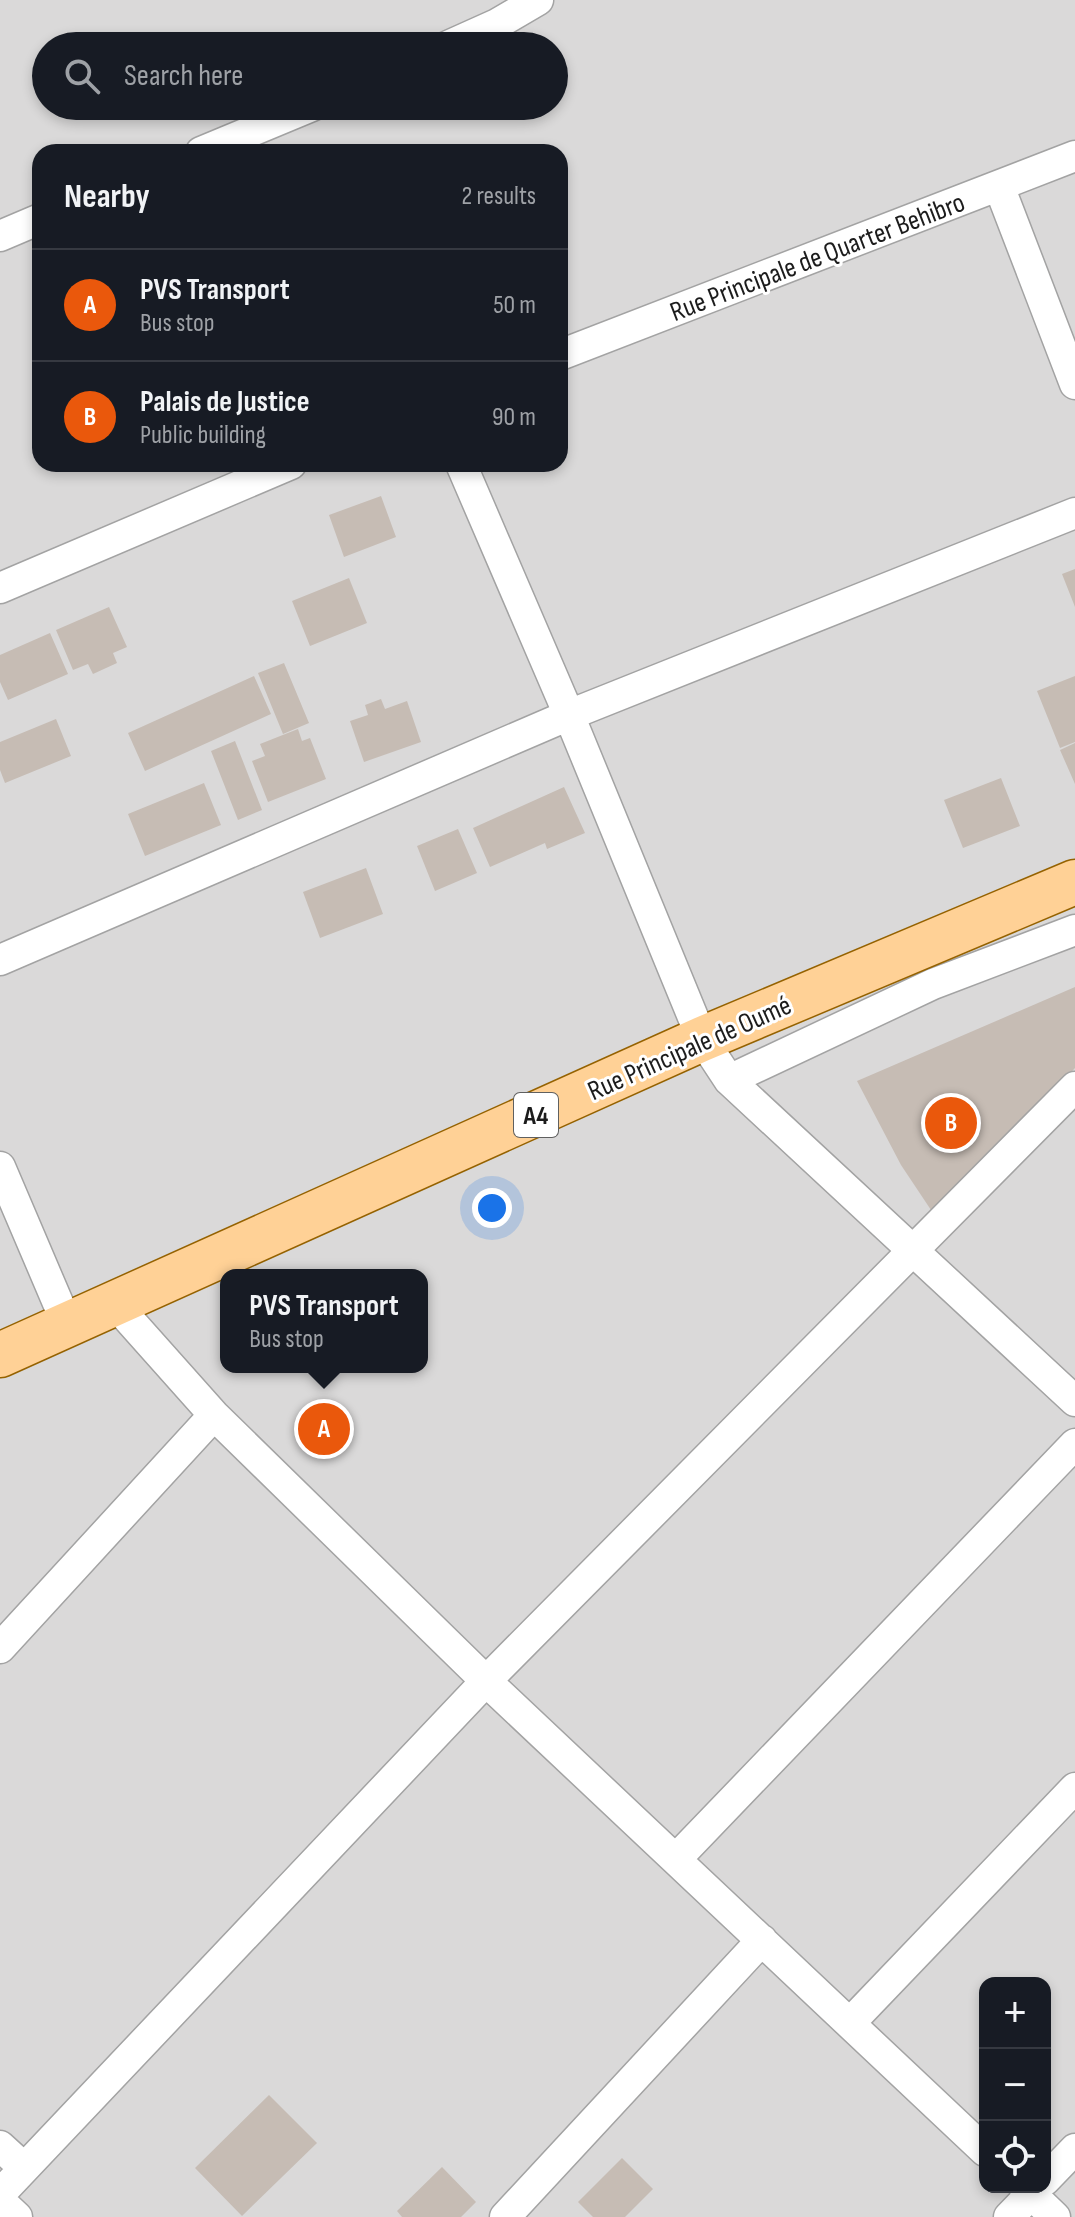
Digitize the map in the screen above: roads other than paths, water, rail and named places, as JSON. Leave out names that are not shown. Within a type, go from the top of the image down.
[{"type":"main road","name":"Rue Principale de Oumé","points":[[0,1355],[702,1039],[1075,882]]},
{"type":"street","points":[[475,32],[538,0]]},
{"type":"street","points":[[220,144],[278,120]]},
{"type":"street","name":"Rue Principale de Quarter Behibro","points":[[568,352],[1075,156]]},
{"type":"street","points":[[999,186],[1075,384]]},
{"type":"street","points":[[0,236],[32,222]]},
{"type":"street","points":[[0,588],[272,472]]},
{"type":"street","points":[[464,472],[569,715],[702,1039],[729,1080],[1075,1401]]},
{"type":"street","points":[[0,960],[569,715],[1075,513]]},
{"type":"street","points":[[729,1080],[933,984],[1075,930]]},
{"type":"street","points":[[0,2194],[486,1681],[1075,1087]]},
{"type":"street","points":[[0,1167],[67,1324]]},
{"type":"street","points":[[116,1305],[214,1415],[486,1681],[979,2145]]},
{"type":"street","points":[[0,1648],[214,1415]]},
{"type":"street","points":[[676,1859],[1075,1444]]},
{"type":"street","points":[[850,2023],[1075,1788]]},
{"type":"street","points":[[505,2217],[762,1940]]},
{"type":"street","points":[[0,2146],[23,2167]]},
{"type":"street","points":[[1051,2171],[1075,2149]]},
{"type":"street","points":[[1009,2217],[1029,2193]]},
{"type":"street","points":[[1038,2193],[1055,2217]]},
{"type":"street","points":[[0,2201],[17,2217]]},
{"type":"place","name":"Palais de Justice","points":[[951,1123]]},
{"type":"place","name":"PVS Transport","points":[[324,1429]]}]
